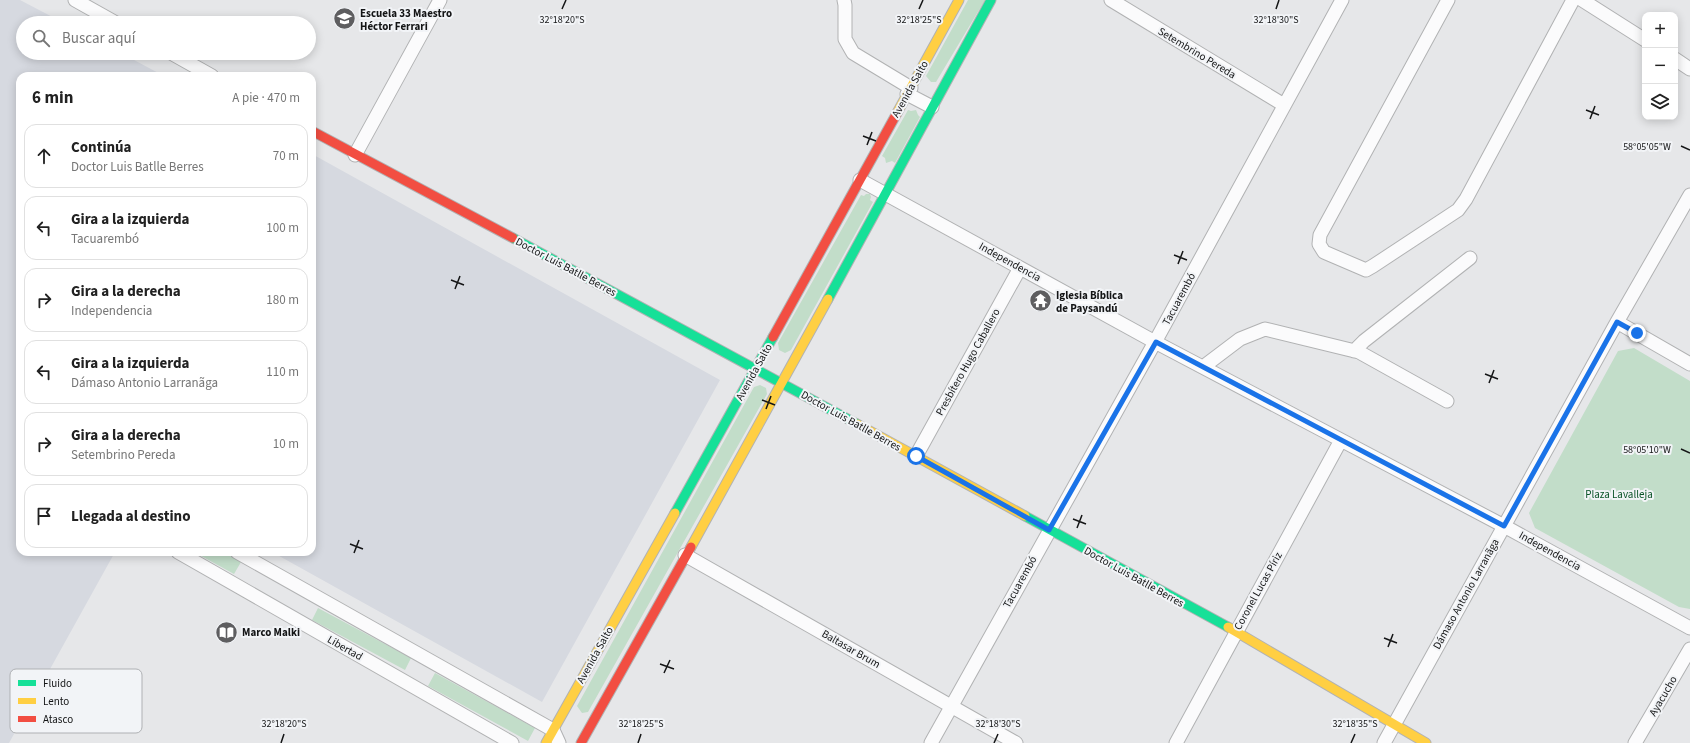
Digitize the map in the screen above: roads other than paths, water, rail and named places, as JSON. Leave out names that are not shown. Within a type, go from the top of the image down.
[{"type":"street","points":[[75,0],[104,16]]},
{"type":"street","points":[[355,155],[440,0]]},
{"type":"street","points":[[844,0],[845,39],[853,53],[932,107]]},
{"type":"street","name":"Avenida Salto","points":[[546,743],[756,368],[959,0]]},
{"type":"street","points":[[581,743],[782,383],[991,0]]},
{"type":"street","name":"Setembrino Pereda","points":[[1111,0],[1284,105]]},
{"type":"street","name":"Tacuarembó","points":[[931,743],[1049,530],[1156,342],[1342,0]]},
{"type":"street","points":[[1448,0],[1320,235],[1319,244],[1324,252],[1359,268],[1366,270],[1373,266],[1458,210],[1466,199],[1573,0]]},
{"type":"street","points":[[1587,1],[1642,38]]},
{"type":"street","points":[[183,60],[205,72]]},
{"type":"street","points":[[1678,61],[1690,69]]},
{"type":"street","name":"Doctor Luis Batlle Berres","points":[[316,133],[756,368],[1236,632],[1426,743]]},
{"type":"street","name":"Independencia","points":[[860,180],[1156,342],[1504,526],[1690,628]]},
{"type":"street","name":"Dámaso Antonio Larranãga","points":[[1384,743],[1617,322],[1690,195]]},
{"type":"street","points":[[1354,351],[1364,341],[1470,258]]},
{"type":"street","name":"Presbítero Hugo Caballero","points":[[916,456],[1020,268]]},
{"type":"street","points":[[1617,322],[1690,364]]},
{"type":"street","points":[[1203,367],[1240,339],[1265,329],[1354,351],[1447,401]]},
{"type":"street","name":"Coronel Lucas Píriz","points":[[1176,743],[1342,440]]},
{"type":"street","name":"Baltasar Brum","points":[[685,555],[1016,743]]},
{"type":"street","name":"Libertad","points":[[185,556],[512,743]]},
{"type":"street","points":[[244,556],[553,730],[559,743]]},
{"type":"street","name":"Ayacucho","points":[[1635,743],[1690,649]]},
{"type":"place","name":"Escuela 33 Maestro Héctor Ferrari","points":[[344,19]]},
{"type":"place","name":"Iglesia Bíblica de Paysandú","points":[[1041,301]]},
{"type":"place","name":"Marco Malki","points":[[226,632]]},
{"type":"park label","name":"Plaza Lavalleja","points":[[1619,494]]}]
